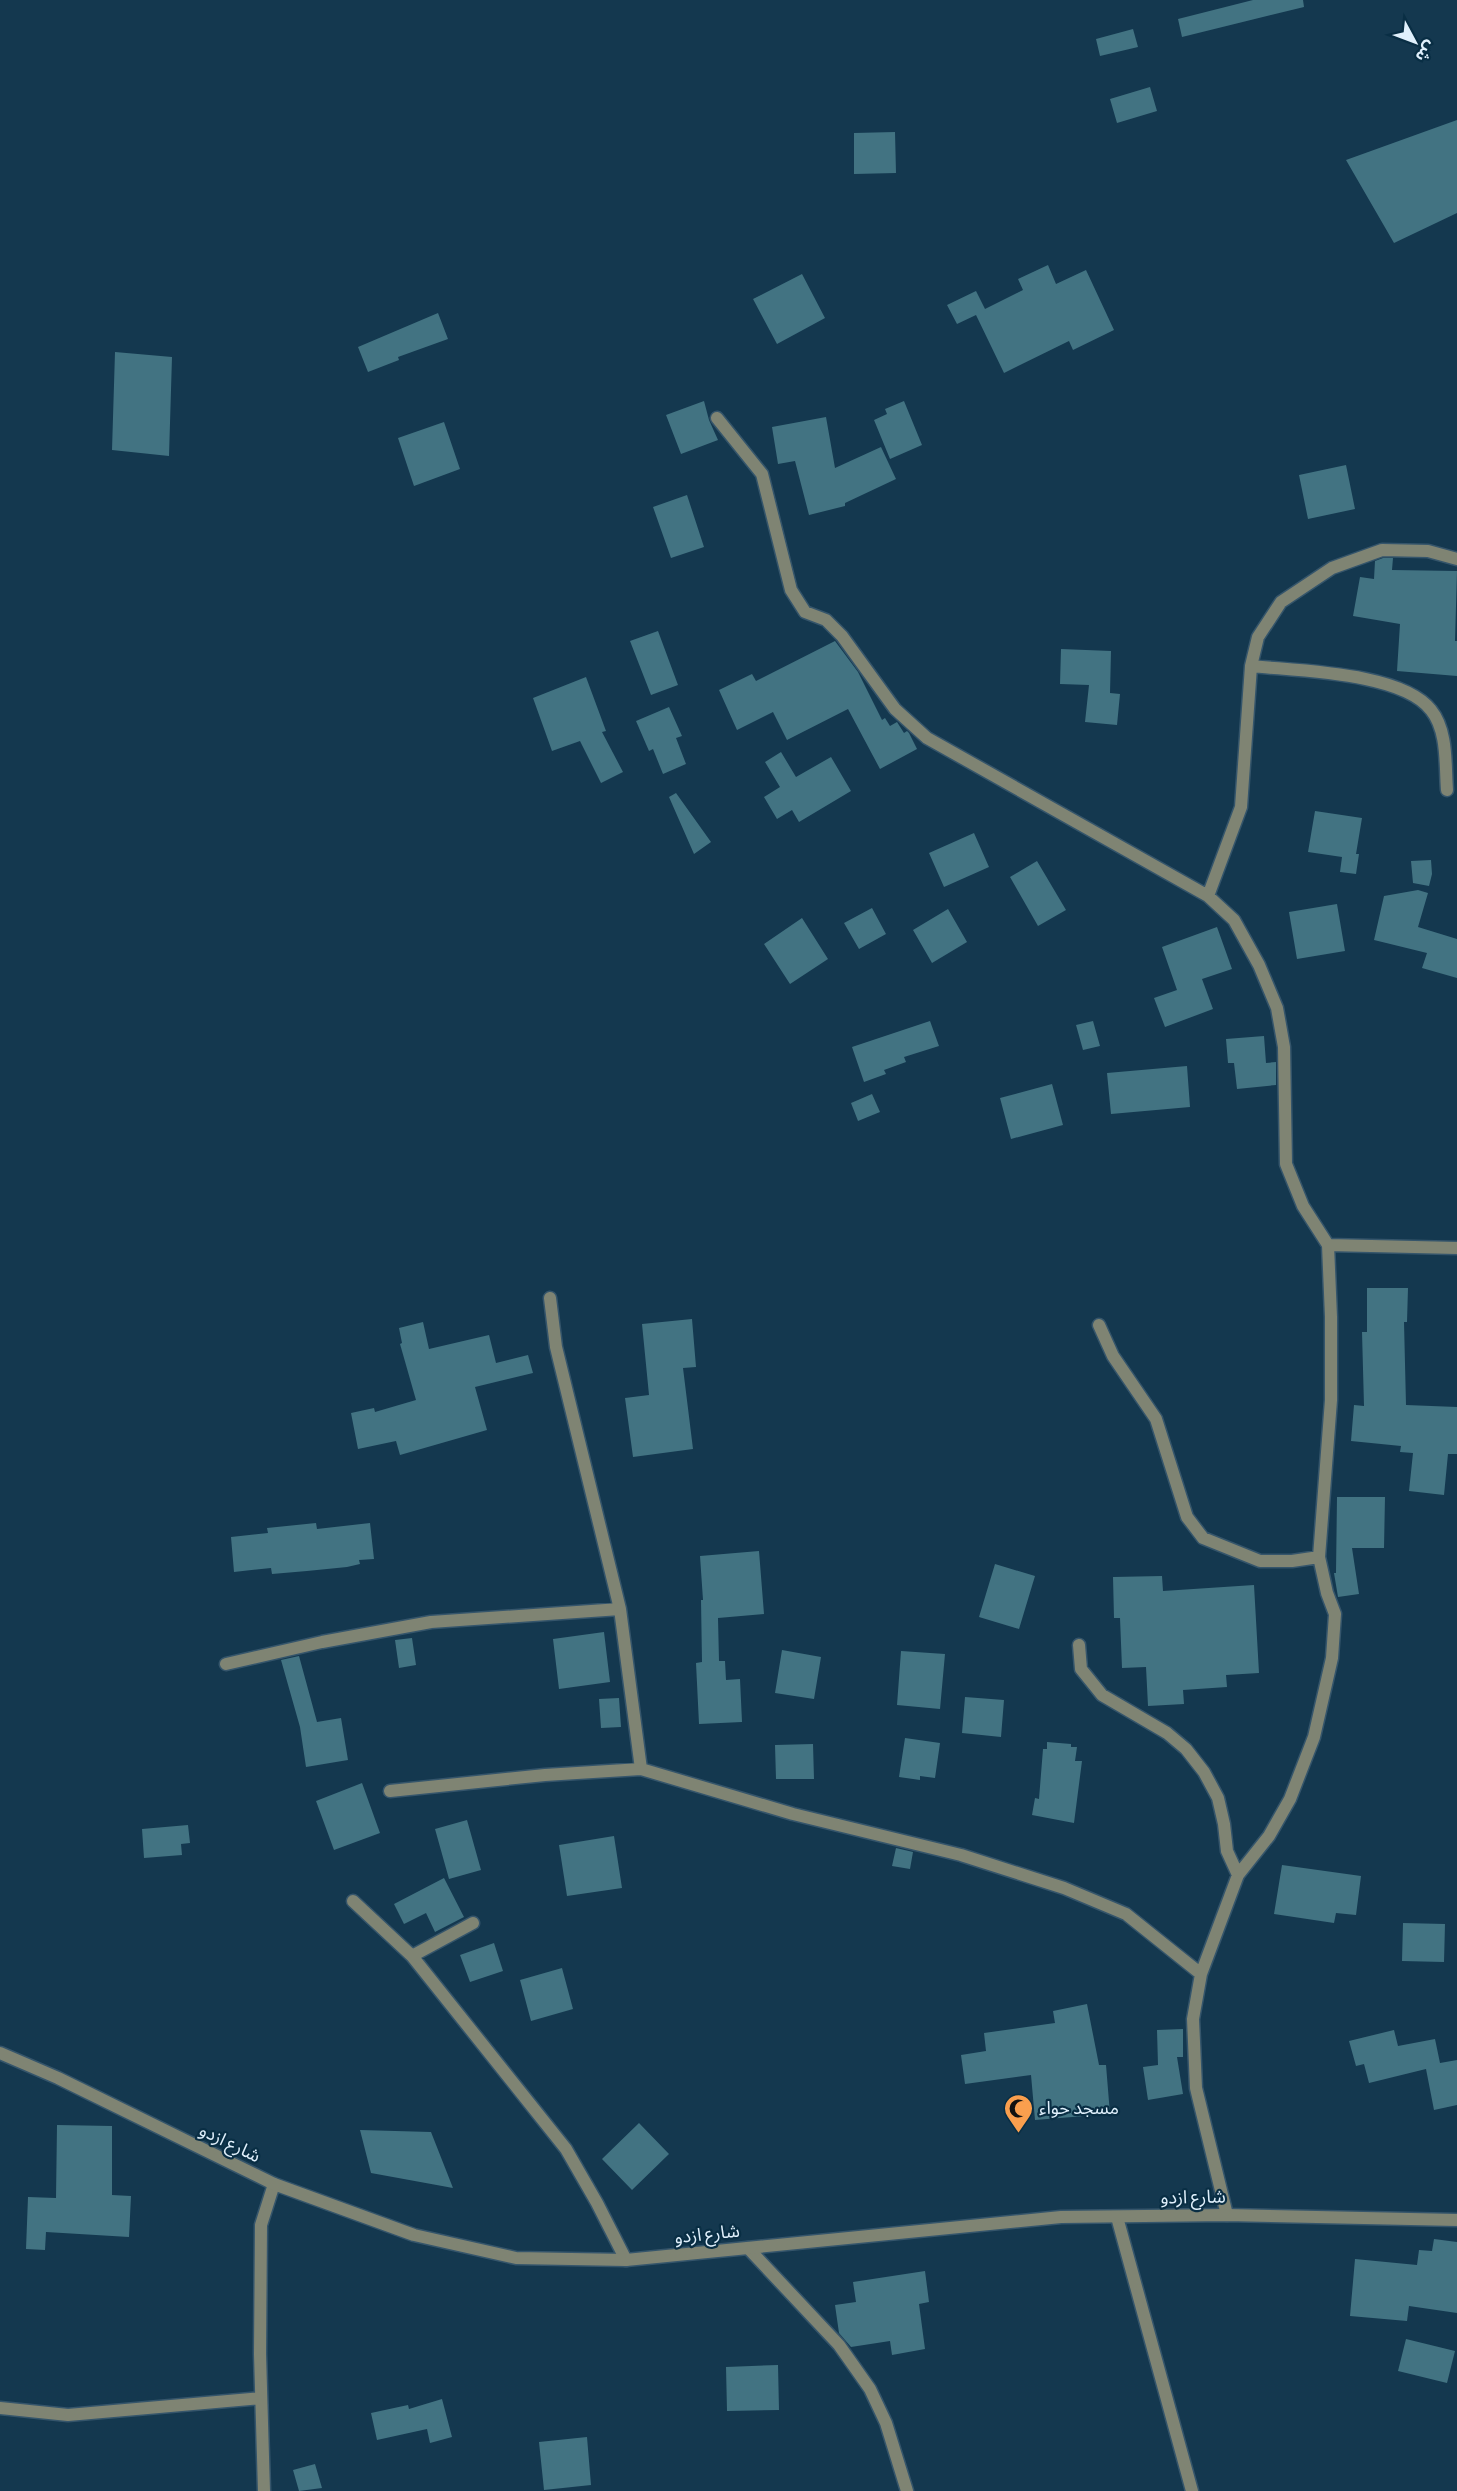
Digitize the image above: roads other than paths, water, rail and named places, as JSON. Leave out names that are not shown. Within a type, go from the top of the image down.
[{"type":"street","points":[[717,418],[762,474],[791,591],[805,612],[826,620],[842,636],[895,709],[927,738],[1208,896],[1234,920],[1259,965],[1277,1008],[1284,1047],[1286,1164],[1303,1206],[1328,1245],[1332,1400],[1319,1557],[1327,1593],[1335,1614],[1332,1658],[1314,1737],[1290,1798],[1269,1836],[1238,1875],[1201,1974],[1193,2019],[1196,2088],[1227,2215]]},
{"type":"street","points":[[1208,896],[1241,807],[1251,666],[1257,637],[1281,602],[1332,568],[1382,550],[1428,551],[1457,560]]},
{"type":"street","points":[[1251,666],[1385,682],[1407,692],[1431,710],[1442,733],[1447,790]]},
{"type":"street","points":[[1328,1245],[1457,1248]]},
{"type":"street","points":[[550,1298],[556,1347],[620,1609],[641,1769]]},
{"type":"street","points":[[1099,1325],[1113,1356],[1156,1419],[1186,1517],[1203,1538],[1260,1561],[1292,1561],[1319,1557]]},
{"type":"street","points":[[226,1664],[322,1642],[431,1622],[620,1609]]},
{"type":"street","points":[[1079,1645],[1081,1669],[1102,1695],[1167,1733],[1186,1749],[1204,1772],[1218,1798],[1227,1851],[1238,1875]]},
{"type":"street","points":[[390,1791],[544,1775],[641,1769],[792,1814],[961,1855],[1064,1888],[1126,1914],[1201,1974]]},
{"type":"street","points":[[353,1901],[412,1956],[566,2149],[626,2260]]},
{"type":"street","points":[[412,1956],[473,1923]]},
{"type":"street","name":"شارع ازدو","points":[[0,2053],[58,2078],[274,2184],[414,2235],[516,2258],[626,2260],[1060,2217],[1227,2215],[1457,2220]]},
{"type":"street","points":[[264,2491],[261,2398],[261,2225],[274,2184]]},
{"type":"street","points":[[1117,2217],[1192,2491]]},
{"type":"street","points":[[748,2248],[839,2345],[870,2389],[886,2423],[907,2491]]},
{"type":"street","points":[[0,2408],[68,2415],[261,2398]]},
{"type":"place","name":"مسجد حواء","points":[[1018,2134]]}]
